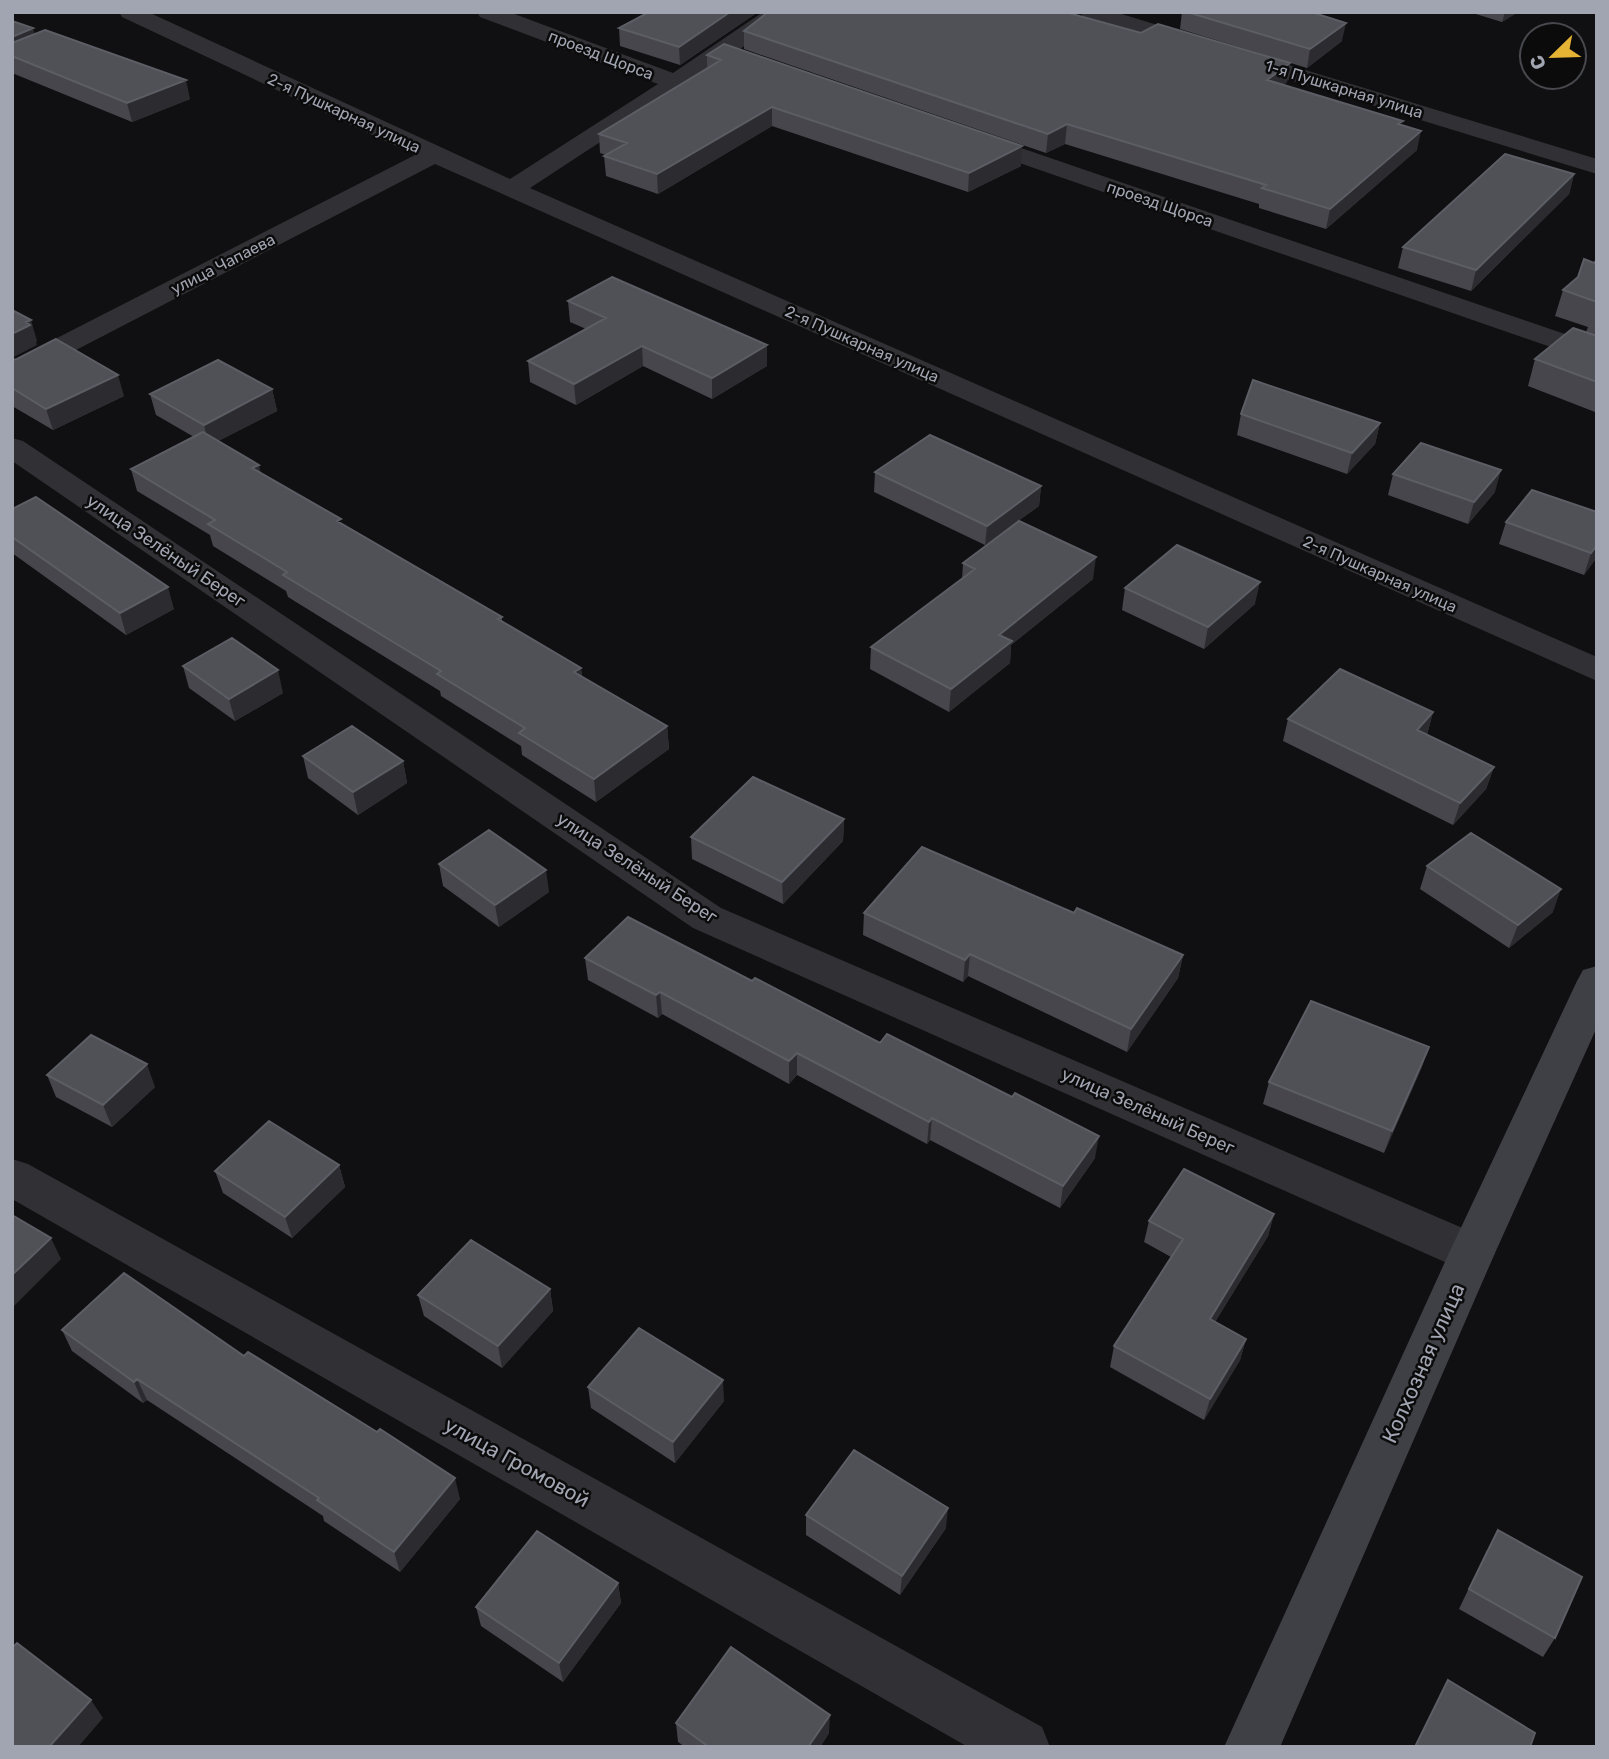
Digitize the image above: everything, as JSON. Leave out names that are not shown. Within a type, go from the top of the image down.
[{"type":"main road","name":"Колхозная улица","points":[[1252,1747],[1472,1253],[1597,981]]},
{"type":"street","name":"2-я Пушкарная улица","points":[[130,12],[434,155],[1597,670]]},
{"type":"street","name":"проезд Щорса","points":[[488,12],[675,82]]},
{"type":"street","points":[[513,189],[722,52],[777,12]]},
{"type":"street","name":"1-я Пушкарная улица","points":[[1091,12],[1597,167]]},
{"type":"street","points":[[722,52],[748,61]]},
{"type":"street","name":"проезд Щорса","points":[[957,133],[1597,355]]},
{"type":"street","name":"улица Чапаева","points":[[12,372],[434,155]]},
{"type":"street","name":"улица Зелёный Берег","points":[[12,447],[707,918],[1472,1253]]},
{"type":"street","name":"улица Громовой","points":[[12,1177],[1022,1747]]},
{"type":"building","points":[[649,12],[730,12],[679,47],[619,28]]},
{"type":"building","points":[[768,12],[1065,12],[1141,33],[1158,24],[1290,63],[1267,80],[1403,121],[1398,124],[1421,131],[1330,209],[1262,188],[1266,185],[1067,124],[1048,134],[744,31]]},
{"type":"building","points":[[1187,12],[1311,12],[1346,23],[1310,49]]},
{"type":"building","points":[[12,21],[33,28],[12,37]]},
{"type":"building","points":[[45,30],[186,80],[127,103],[12,56],[12,43]]},
{"type":"building","points":[[724,44],[1022,146],[969,173],[772,107],[657,174],[604,156],[627,143],[599,134],[721,60],[707,55]]},
{"type":"building","points":[[1505,154],[1574,174],[1476,270],[1403,247]]},
{"type":"building","points":[[1584,259],[1594,263],[1597,260],[1597,302],[1563,290],[1578,277]]},
{"type":"building","points":[[612,277],[767,345],[712,378],[642,346],[574,384],[528,361],[606,318],[568,301]]},
{"type":"building","points":[[12,310],[31,320],[26,322],[30,325],[12,334]]},
{"type":"building","points":[[1573,328],[1597,336],[1597,382],[1535,359]]},
{"type":"building","points":[[56,339],[118,375],[46,409],[12,388],[12,360]]},
{"type":"building","points":[[218,360],[272,389],[204,425],[150,394]]},
{"type":"building","points":[[1253,380],[1380,423],[1352,453],[1241,414]]},
{"type":"building","points":[[203,432],[259,465],[252,468],[502,617],[498,619],[581,668],[574,672],[667,726],[594,779],[519,733],[525,728],[437,674],[441,671],[283,575],[287,572],[208,524],[215,520],[131,469]]},
{"type":"building","points":[[930,435],[1041,486],[987,526],[875,472]]},
{"type":"building","points":[[1421,443],[1501,470],[1474,502],[1393,474]]},
{"type":"building","points":[[1532,490],[1597,512],[1597,545],[1591,553],[1506,522]]},
{"type":"building","points":[[36,497],[168,587],[120,613],[12,537],[12,509]]},
{"type":"building","points":[[1019,521],[1096,557],[999,635],[1012,641],[951,689],[871,647],[975,569],[963,563]]},
{"type":"building","points":[[1177,545],[1260,582],[1208,627],[1125,588]]},
{"type":"building","points":[[232,638],[278,670],[229,699],[183,666]]},
{"type":"building","points":[[1340,669],[1433,712],[1417,730],[1494,767],[1460,803],[1288,719]]},
{"type":"building","points":[[352,726],[403,761],[353,792],[303,756]]},
{"type":"building","points":[[753,777],[844,819],[782,882],[691,837]]},
{"type":"building","points":[[489,830],[546,870],[495,905],[439,864]]},
{"type":"building","points":[[1471,833],[1561,889],[1518,925],[1427,866]]},
{"type":"building","points":[[922,847],[1074,913],[1077,908],[1183,955],[1131,1029],[970,954],[965,960],[864,913]]},
{"type":"building","points":[[628,917],[752,981],[755,978],[880,1043],[887,1034],[1012,1097],[1015,1093],[1099,1136],[1063,1186],[932,1118],[929,1122],[797,1053],[789,1061],[660,992],[656,995],[585,958]]},
{"type":"building","points":[[1311,1001],[1429,1047],[1392,1131],[1269,1082]]},
{"type":"building","points":[[91,1035],[147,1064],[103,1105],[47,1075]]},
{"type":"building","points":[[269,1121],[339,1165],[285,1217],[215,1171]]},
{"type":"building","points":[[1184,1169],[1274,1214],[1210,1319],[1246,1339],[1210,1399],[1114,1346],[1183,1239],[1149,1221]]},
{"type":"building","points":[[12,1215],[51,1238],[12,1275]]},
{"type":"building","points":[[471,1240],[550,1289],[498,1346],[418,1295]]},
{"type":"building","points":[[124,1273],[244,1356],[248,1352],[377,1432],[380,1429],[455,1478],[394,1552],[317,1500],[319,1498],[137,1379],[134,1382],[62,1330]]},
{"type":"building","points":[[639,1328],[723,1380],[673,1442],[588,1387]]},
{"type":"building","points":[[854,1450],[948,1508],[902,1576],[806,1515]]},
{"type":"building","points":[[1498,1530],[1582,1577],[1555,1638],[1469,1589]]},
{"type":"building","points":[[537,1531],[618,1583],[559,1663],[476,1607]]},
{"type":"building","points":[[17,1643],[91,1700],[49,1747],[12,1747],[12,1648]]},
{"type":"building","points":[[731,1647],[830,1715],[808,1747],[709,1747],[676,1723]]},
{"type":"building","points":[[1448,1680],[1535,1733],[1530,1747],[1416,1745]]}]
